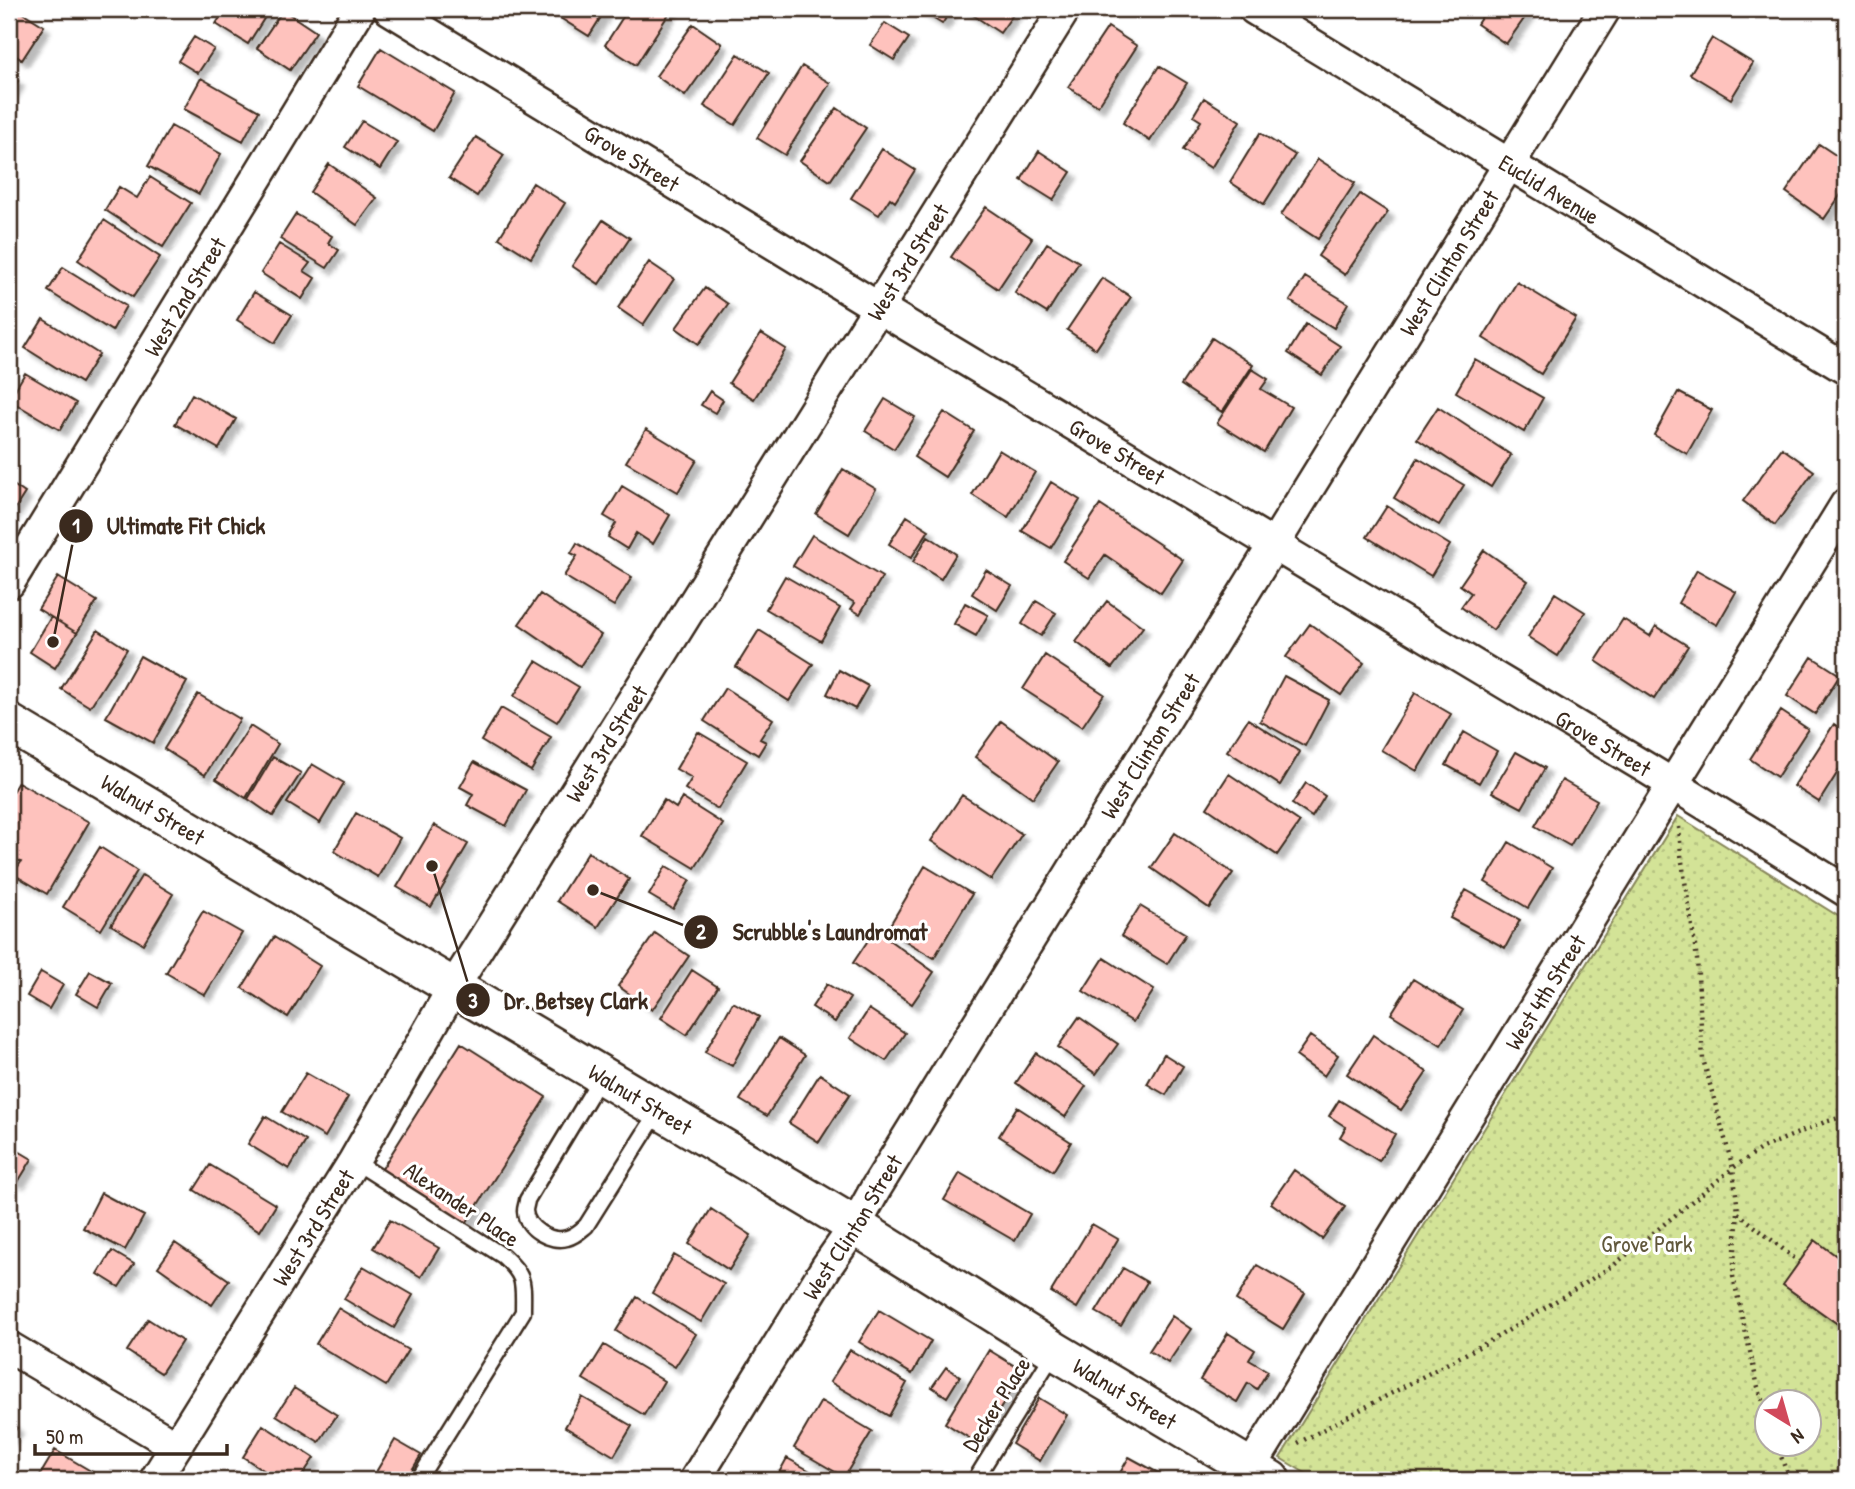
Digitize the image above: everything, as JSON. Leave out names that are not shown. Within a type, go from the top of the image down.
[{"type":"street","name":"West 2nd Street","points":[[9,583],[360,9]]},
{"type":"street","name":"Grove Street","points":[[389,9],[1846,891]]},
{"type":"street","name":"West 3rd Street","points":[[155,1480],[354,1161],[453,988],[1065,9]]},
{"type":"street","name":"Euclid Avenue","points":[[1254,9],[1846,369]]},
{"type":"street","name":"West Clinton Street","points":[[695,1480],[827,1266],[855,1226],[883,1176],[1605,9]]},
{"type":"street","name":"West 4th Street","points":[[1255,1476],[1673,784],[1846,504]]},
{"type":"street","name":"Walnut Street","points":[[9,723],[855,1226],[1255,1476]]},
{"type":"street","points":[[9,1347],[176,1446]]},
{"type":"lane","points":[[602,1076],[527,1200],[525,1212],[529,1223],[537,1231],[554,1239],[566,1239],[578,1234],[586,1226],[659,1110]]},
{"type":"lane","name":"Alexander Place","points":[[354,1161],[503,1256],[518,1270],[523,1285],[523,1312],[418,1480]]},
{"type":"lane","name":"Decker Place","points":[[975,1480],[1055,1351]]},
{"type":"path","points":[[1678,816],[1681,855],[1697,959],[1703,1059],[1733,1168],[1738,1212],[1733,1276],[1758,1388]]},
{"type":"path","points":[[1288,1448],[1501,1335],[1614,1265],[1733,1168],[1762,1149],[1846,1116]]},
{"type":"path","points":[[1738,1212],[1799,1262]]},
{"type":"path","points":[[1782,1458],[1790,1480]]},
{"type":"green space","name":"Grove Park","points":[[1678,816],[1846,921],[1846,1480],[1317,1480],[1280,1458]]},
{"type":"building","points":[[9,9],[17,9],[44,26],[22,60],[9,51]]},
{"type":"building","points":[[225,9],[270,9],[248,44],[216,24]]},
{"type":"building","points":[[562,9],[606,9],[589,36],[557,16]]},
{"type":"building","points":[[628,9],[672,9],[636,65],[605,45]]},
{"type":"building","points":[[918,9],[952,9],[942,24]]},
{"type":"building","points":[[964,9],[1017,9],[1000,33]]},
{"type":"building","points":[[1487,9],[1531,9],[1506,44],[1477,24]]},
{"type":"building","points":[[283,10],[316,32],[290,70],[257,48]]},
{"type":"building","points":[[885,23],[909,38],[894,60],[870,45]]},
{"type":"building","points":[[693,24],[722,44],[685,96],[656,76]]},
{"type":"building","points":[[1108,27],[1137,46],[1098,106],[1068,87]]},
{"type":"building","points":[[194,37],[214,49],[198,73],[178,61]]},
{"type":"building","points":[[1712,38],[1753,63],[1731,99],[1690,74]]},
{"type":"building","points":[[381,48],[455,93],[433,131],[358,86]]},
{"type":"building","points":[[738,54],[769,73],[735,125],[704,106]]},
{"type":"building","points":[[802,66],[830,83],[785,155],[757,138]]},
{"type":"building","points":[[1159,66],[1187,83],[1150,141],[1123,123]]},
{"type":"building","points":[[9,75],[18,81],[9,96]]},
{"type":"building","points":[[201,78],[259,111],[243,141],[184,109]]},
{"type":"building","points":[[1204,98],[1240,121],[1211,168],[1183,150],[1201,121],[1193,116]]},
{"type":"building","points":[[837,108],[866,128],[830,181],[800,161]]},
{"type":"building","points":[[362,121],[397,142],[380,169],[345,147]]},
{"type":"building","points":[[171,126],[221,154],[199,194],[148,166]]},
{"type":"building","points":[[1260,133],[1295,155],[1264,204],[1230,182]]},
{"type":"building","points":[[476,137],[504,155],[477,196],[449,178]]},
{"type":"building","points":[[1819,144],[1846,162],[1846,187],[1824,219],[1786,192]]},
{"type":"building","points":[[882,149],[915,170],[895,202],[890,198],[879,215],[851,198]]},
{"type":"building","points":[[1039,151],[1071,172],[1053,200],[1021,180]]},
{"type":"building","points":[[1318,159],[1355,183],[1318,239],[1281,215]]},
{"type":"building","points":[[329,164],[377,198],[357,225],[310,192]]},
{"type":"building","points":[[150,177],[191,203],[163,247],[105,210],[119,187],[137,198]]},
{"type":"building","points":[[533,183],[565,203],[531,258],[499,238]]},
{"type":"building","points":[[1360,194],[1388,212],[1345,275],[1318,256]]},
{"type":"building","points":[[986,207],[1032,238],[998,289],[951,257]]},
{"type":"building","points":[[296,214],[332,236],[328,243],[339,250],[327,268],[280,239]]},
{"type":"building","points":[[104,220],[160,257],[133,297],[78,260]]},
{"type":"building","points":[[603,220],[630,238],[599,284],[572,266]]},
{"type":"building","points":[[1047,243],[1079,262],[1047,313],[1015,293]]},
{"type":"building","points":[[279,244],[310,263],[304,271],[315,278],[302,299],[261,273]]},
{"type":"building","points":[[649,262],[674,279],[643,325],[618,308]]},
{"type":"building","points":[[63,267],[126,306],[112,331],[48,291]]},
{"type":"building","points":[[1305,277],[1348,303],[1334,328],[1290,301]]},
{"type":"building","points":[[1102,278],[1131,297],[1096,349],[1067,330]]},
{"type":"building","points":[[1517,282],[1576,318],[1541,374],[1483,338]]},
{"type":"building","points":[[705,288],[728,304],[699,344],[676,328]]},
{"type":"building","points":[[254,292],[292,315],[275,343],[237,320]]},
{"type":"building","points":[[43,319],[99,354],[81,383],[25,348]]},
{"type":"building","points":[[1306,324],[1340,346],[1322,375],[1288,353]]},
{"type":"building","points":[[761,333],[786,349],[754,399],[729,383]]},
{"type":"building","points":[[1212,338],[1253,365],[1222,412],[1181,385]]},
{"type":"building","points":[[1475,359],[1543,398],[1524,432],[1456,392]]},
{"type":"building","points":[[1252,369],[1268,379],[1261,389],[1291,407],[1264,452],[1217,423]]},
{"type":"building","points":[[25,373],[76,403],[60,430],[9,400]]},
{"type":"building","points":[[710,391],[723,400],[715,413],[701,405]]},
{"type":"building","points":[[1678,392],[1712,410],[1687,454],[1654,435]]},
{"type":"building","points":[[192,394],[236,419],[219,449],[175,424]]},
{"type":"building","points":[[885,399],[915,417],[894,449],[865,431]]},
{"type":"building","points":[[1438,407],[1511,455],[1491,487],[1417,439]]},
{"type":"building","points":[[944,412],[974,431],[945,477],[914,457]]},
{"type":"building","points":[[646,429],[697,460],[678,492],[626,462]]},
{"type":"building","points":[[1782,448],[1814,471],[1775,525],[1743,501]]},
{"type":"building","points":[[999,450],[1035,472],[1008,517],[972,495]]},
{"type":"building","points":[[1418,458],[1464,485],[1439,525],[1394,498]]},
{"type":"building","points":[[843,469],[876,489],[849,534],[816,514]]},
{"type":"building","points":[[9,482],[25,493],[9,518]]},
{"type":"building","points":[[1051,482],[1080,500],[1051,548],[1022,531]]},
{"type":"building","points":[[622,486],[670,515],[653,544],[636,533],[627,549],[608,537],[616,523],[604,516]]},
{"type":"building","points":[[1100,505],[1183,560],[1161,593],[1105,555],[1089,578],[1063,561]]},
{"type":"building","points":[[1387,506],[1450,545],[1431,576],[1367,537]]},
{"type":"building","points":[[907,516],[929,530],[911,558],[889,544]]},
{"type":"building","points":[[812,535],[882,577],[860,614],[851,609],[855,603],[793,566]]},
{"type":"building","points":[[928,536],[956,554],[941,579],[913,562]]},
{"type":"building","points":[[577,543],[632,577],[614,606],[564,576],[577,556],[571,553]]},
{"type":"building","points":[[1484,550],[1528,581],[1493,630],[1461,607],[1471,593],[1460,585]]},
{"type":"building","points":[[986,570],[1012,586],[997,610],[972,594]]},
{"type":"building","points":[[1697,570],[1736,592],[1717,625],[1678,603]]},
{"type":"building","points":[[785,576],[840,608],[821,641],[766,609]]},
{"type":"building","points":[[58,577],[97,601],[77,633],[38,609]]},
{"type":"building","points":[[1555,593],[1585,612],[1558,656],[1528,637]]},
{"type":"building","points":[[540,594],[601,635],[580,666],[519,624]]},
{"type":"building","points":[[1036,601],[1056,613],[1041,636],[1022,624]]},
{"type":"building","points":[[1107,601],[1143,627],[1112,668],[1076,642]]},
{"type":"building","points":[[965,603],[988,615],[976,636],[954,624]]},
{"type":"building","points":[[51,617],[77,633],[55,668],[30,652]]},
{"type":"building","points":[[1623,619],[1650,636],[1656,626],[1688,646],[1654,699],[1596,661]]},
{"type":"building","points":[[1310,624],[1364,663],[1341,695],[1286,657]]},
{"type":"building","points":[[98,630],[127,649],[90,707],[61,689]]},
{"type":"building","points":[[759,630],[813,664],[789,701],[736,667]]},
{"type":"building","points":[[1045,655],[1104,694],[1082,727],[1023,689]]},
{"type":"building","points":[[140,656],[187,682],[153,743],[106,717]]},
{"type":"building","points":[[1812,657],[1840,675],[1815,714],[1787,696]]},
{"type":"building","points":[[536,661],[579,687],[557,722],[514,696]]},
{"type":"building","points":[[839,670],[868,686],[855,709],[827,694]]},
{"type":"building","points":[[1284,676],[1329,700],[1305,746],[1260,721]]},
{"type":"building","points":[[725,688],[773,719],[760,739],[766,742],[758,755],[704,721]]},
{"type":"building","points":[[1415,693],[1451,714],[1417,771],[1381,750]]},
{"type":"building","points":[[198,694],[240,719],[205,775],[164,749]]},
{"type":"building","points":[[501,708],[551,737],[531,771],[481,741]]},
{"type":"building","points":[[1781,711],[1808,729],[1777,777],[1750,759]]},
{"type":"building","points":[[1248,719],[1300,752],[1280,785],[1227,751]]},
{"type":"building","points":[[1001,721],[1058,762],[1033,798],[975,757]]},
{"type":"building","points":[[1834,724],[1846,732],[1846,759],[1819,802],[1794,786]]},
{"type":"building","points":[[250,726],[278,744],[246,798],[216,779]]},
{"type":"building","points":[[698,732],[747,761],[718,809],[685,789],[692,778],[676,769]]},
{"type":"building","points":[[1464,732],[1497,751],[1479,783],[1446,765]]},
{"type":"building","points":[[1516,752],[1545,768],[1522,808],[1492,792]]},
{"type":"building","points":[[273,757],[301,773],[273,816],[248,799]]},
{"type":"building","points":[[474,762],[526,790],[506,826],[467,805],[473,794],[460,787]]},
{"type":"building","points":[[312,764],[344,783],[320,823],[287,803]]},
{"type":"building","points":[[1229,774],[1300,822],[1277,855],[1207,808]]},
{"type":"building","points":[[1562,780],[1597,800],[1570,846],[1535,826]]},
{"type":"building","points":[[18,782],[89,822],[47,894],[13,874],[21,862],[9,855],[9,797]]},
{"type":"building","points":[[1306,783],[1325,796],[1312,817],[1292,804]]},
{"type":"building","points":[[962,795],[1022,834],[991,880],[931,841]]},
{"type":"building","points":[[682,798],[723,824],[695,868],[642,836],[664,800],[676,808]]},
{"type":"building","points":[[356,813],[400,838],[378,877],[334,851]]},
{"type":"building","points":[[434,825],[468,844],[431,907],[397,887]]},
{"type":"building","points":[[1175,833],[1233,873],[1209,908],[1151,868]]},
{"type":"building","points":[[1509,842],[1552,868],[1528,908],[1485,882]]},
{"type":"building","points":[[100,847],[137,871],[101,930],[63,907]]},
{"type":"building","points":[[588,852],[629,879],[598,927],[557,901]]},
{"type":"building","points":[[666,866],[690,880],[673,909],[649,895]]},
{"type":"building","points":[[925,866],[972,894],[934,958],[887,930]]},
{"type":"building","points":[[142,875],[173,894],[143,944],[111,925]]},
{"type":"building","points":[[1466,890],[1520,920],[1505,948],[1450,918]]},
{"type":"building","points":[[1140,906],[1186,934],[1167,964],[1121,936]]},
{"type":"building","points":[[203,911],[242,933],[205,995],[166,973]]},
{"type":"building","points":[[875,930],[934,972],[912,1004],[853,963]]},
{"type":"building","points":[[655,933],[689,956],[652,1010],[618,986]]},
{"type":"building","points":[[274,937],[320,966],[288,1017],[242,988]]},
{"type":"building","points":[[1104,958],[1154,990],[1133,1022],[1083,991]]},
{"type":"building","points":[[692,970],[718,987],[687,1035],[661,1018]]},
{"type":"building","points":[[90,971],[112,983],[98,1007],[76,994]]},
{"type":"building","points":[[41,972],[63,985],[49,1009],[27,996]]},
{"type":"building","points":[[1413,979],[1463,1010],[1441,1045],[1391,1014]]},
{"type":"building","points":[[827,984],[850,998],[835,1022],[812,1007]]},
{"type":"building","points":[[733,1002],[759,1017],[732,1066],[705,1052]]},
{"type":"building","points":[[869,1009],[905,1033],[886,1061],[850,1038]]},
{"type":"building","points":[[1079,1017],[1118,1044],[1096,1074],[1058,1047]]},
{"type":"building","points":[[1373,1035],[1427,1072],[1401,1110],[1347,1074]]},
{"type":"building","points":[[1310,1036],[1338,1055],[1324,1076],[1296,1056]]},
{"type":"building","points":[[779,1038],[805,1055],[767,1116],[740,1100]]},
{"type":"building","points":[[461,1043],[546,1097],[465,1225],[380,1172]]},
{"type":"building","points":[[1036,1053],[1086,1086],[1065,1117],[1016,1083]]},
{"type":"building","points":[[1164,1054],[1183,1066],[1166,1095],[1147,1084]]},
{"type":"building","points":[[306,1073],[348,1097],[325,1137],[282,1112]]},
{"type":"building","points":[[820,1074],[850,1094],[819,1142],[789,1123]]},
{"type":"building","points":[[1339,1100],[1395,1134],[1379,1161],[1340,1137],[1346,1127],[1329,1116]]},
{"type":"building","points":[[1017,1107],[1071,1142],[1053,1171],[999,1136]]},
{"type":"building","points":[[265,1116],[306,1141],[289,1169],[248,1144]]},
{"type":"building","points":[[10,1146],[32,1159],[18,1182],[9,1177]]},
{"type":"building","points":[[210,1165],[276,1205],[260,1231],[194,1190]]},
{"type":"building","points":[[1294,1170],[1345,1207],[1322,1239],[1271,1203]]},
{"type":"building","points":[[960,1173],[1030,1214],[1015,1241],[944,1200]]},
{"type":"building","points":[[101,1193],[144,1216],[125,1250],[83,1228]]},
{"type":"building","points":[[711,1209],[751,1235],[729,1270],[689,1244]]},
{"type":"building","points":[[390,1220],[439,1248],[421,1277],[373,1248]]},
{"type":"building","points":[[1092,1224],[1118,1239],[1077,1308],[1051,1292]]},
{"type":"building","points":[[1815,1240],[1846,1263],[1846,1330],[1783,1285]]},
{"type":"building","points":[[175,1243],[229,1280],[212,1305],[158,1267]]},
{"type":"building","points":[[112,1251],[134,1264],[119,1287],[98,1274]]},
{"type":"building","points":[[674,1255],[724,1284],[701,1322],[652,1293]]},
{"type":"building","points":[[1257,1265],[1305,1293],[1283,1329],[1236,1300]]},
{"type":"building","points":[[363,1266],[413,1295],[394,1328],[344,1299]]},
{"type":"building","points":[[1123,1268],[1147,1282],[1121,1326],[1096,1312]]},
{"type":"building","points":[[637,1297],[696,1334],[675,1367],[616,1331]]},
{"type":"building","points":[[338,1308],[408,1350],[386,1386],[316,1344]]},
{"type":"building","points":[[879,1310],[931,1341],[912,1374],[859,1342]]},
{"type":"building","points":[[1172,1316],[1191,1329],[1168,1363],[1149,1351]]},
{"type":"building","points":[[148,1319],[182,1341],[161,1373],[127,1351]]},
{"type":"building","points":[[1228,1333],[1255,1350],[1249,1360],[1268,1371],[1257,1389],[1248,1383],[1237,1402],[1200,1380]]},
{"type":"building","points":[[604,1345],[664,1381],[644,1415],[583,1379]]},
{"type":"building","points":[[850,1350],[907,1383],[889,1416],[830,1382]]},
{"type":"building","points":[[989,1350],[1023,1371],[979,1444],[945,1423]]},
{"type":"building","points":[[946,1367],[960,1376],[947,1397],[932,1387]]},
{"type":"building","points":[[294,1388],[337,1415],[319,1442],[276,1415]]},
{"type":"building","points":[[582,1397],[632,1426],[614,1456],[565,1427]]},
{"type":"building","points":[[1039,1398],[1067,1415],[1040,1461],[1012,1444]]},
{"type":"building","points":[[821,1401],[872,1431],[844,1477],[794,1448]]},
{"type":"building","points":[[9,1421],[17,1428],[9,1439]]},
{"type":"building","points":[[263,1425],[314,1458],[299,1480],[279,1480],[243,1457]]},
{"type":"building","points":[[395,1440],[421,1455],[406,1480],[390,1480],[376,1472]]},
{"type":"building","points":[[55,1450],[106,1480],[37,1480]]},
{"type":"building","points":[[1129,1457],[1171,1480],[1116,1480]]},
{"type":"building","points":[[787,1458],[826,1480],[775,1480]]},
{"type":"building","points":[[236,1472],[247,1480],[230,1480]]},
{"type":"place","name":"Ultimate Fit Chick","points":[[53,642]]},
{"type":"place","name":"Dr. Betsey Clark","points":[[432,866]]},
{"type":"place","name":"Scrubble's Laundromat","points":[[593,890]]}]
